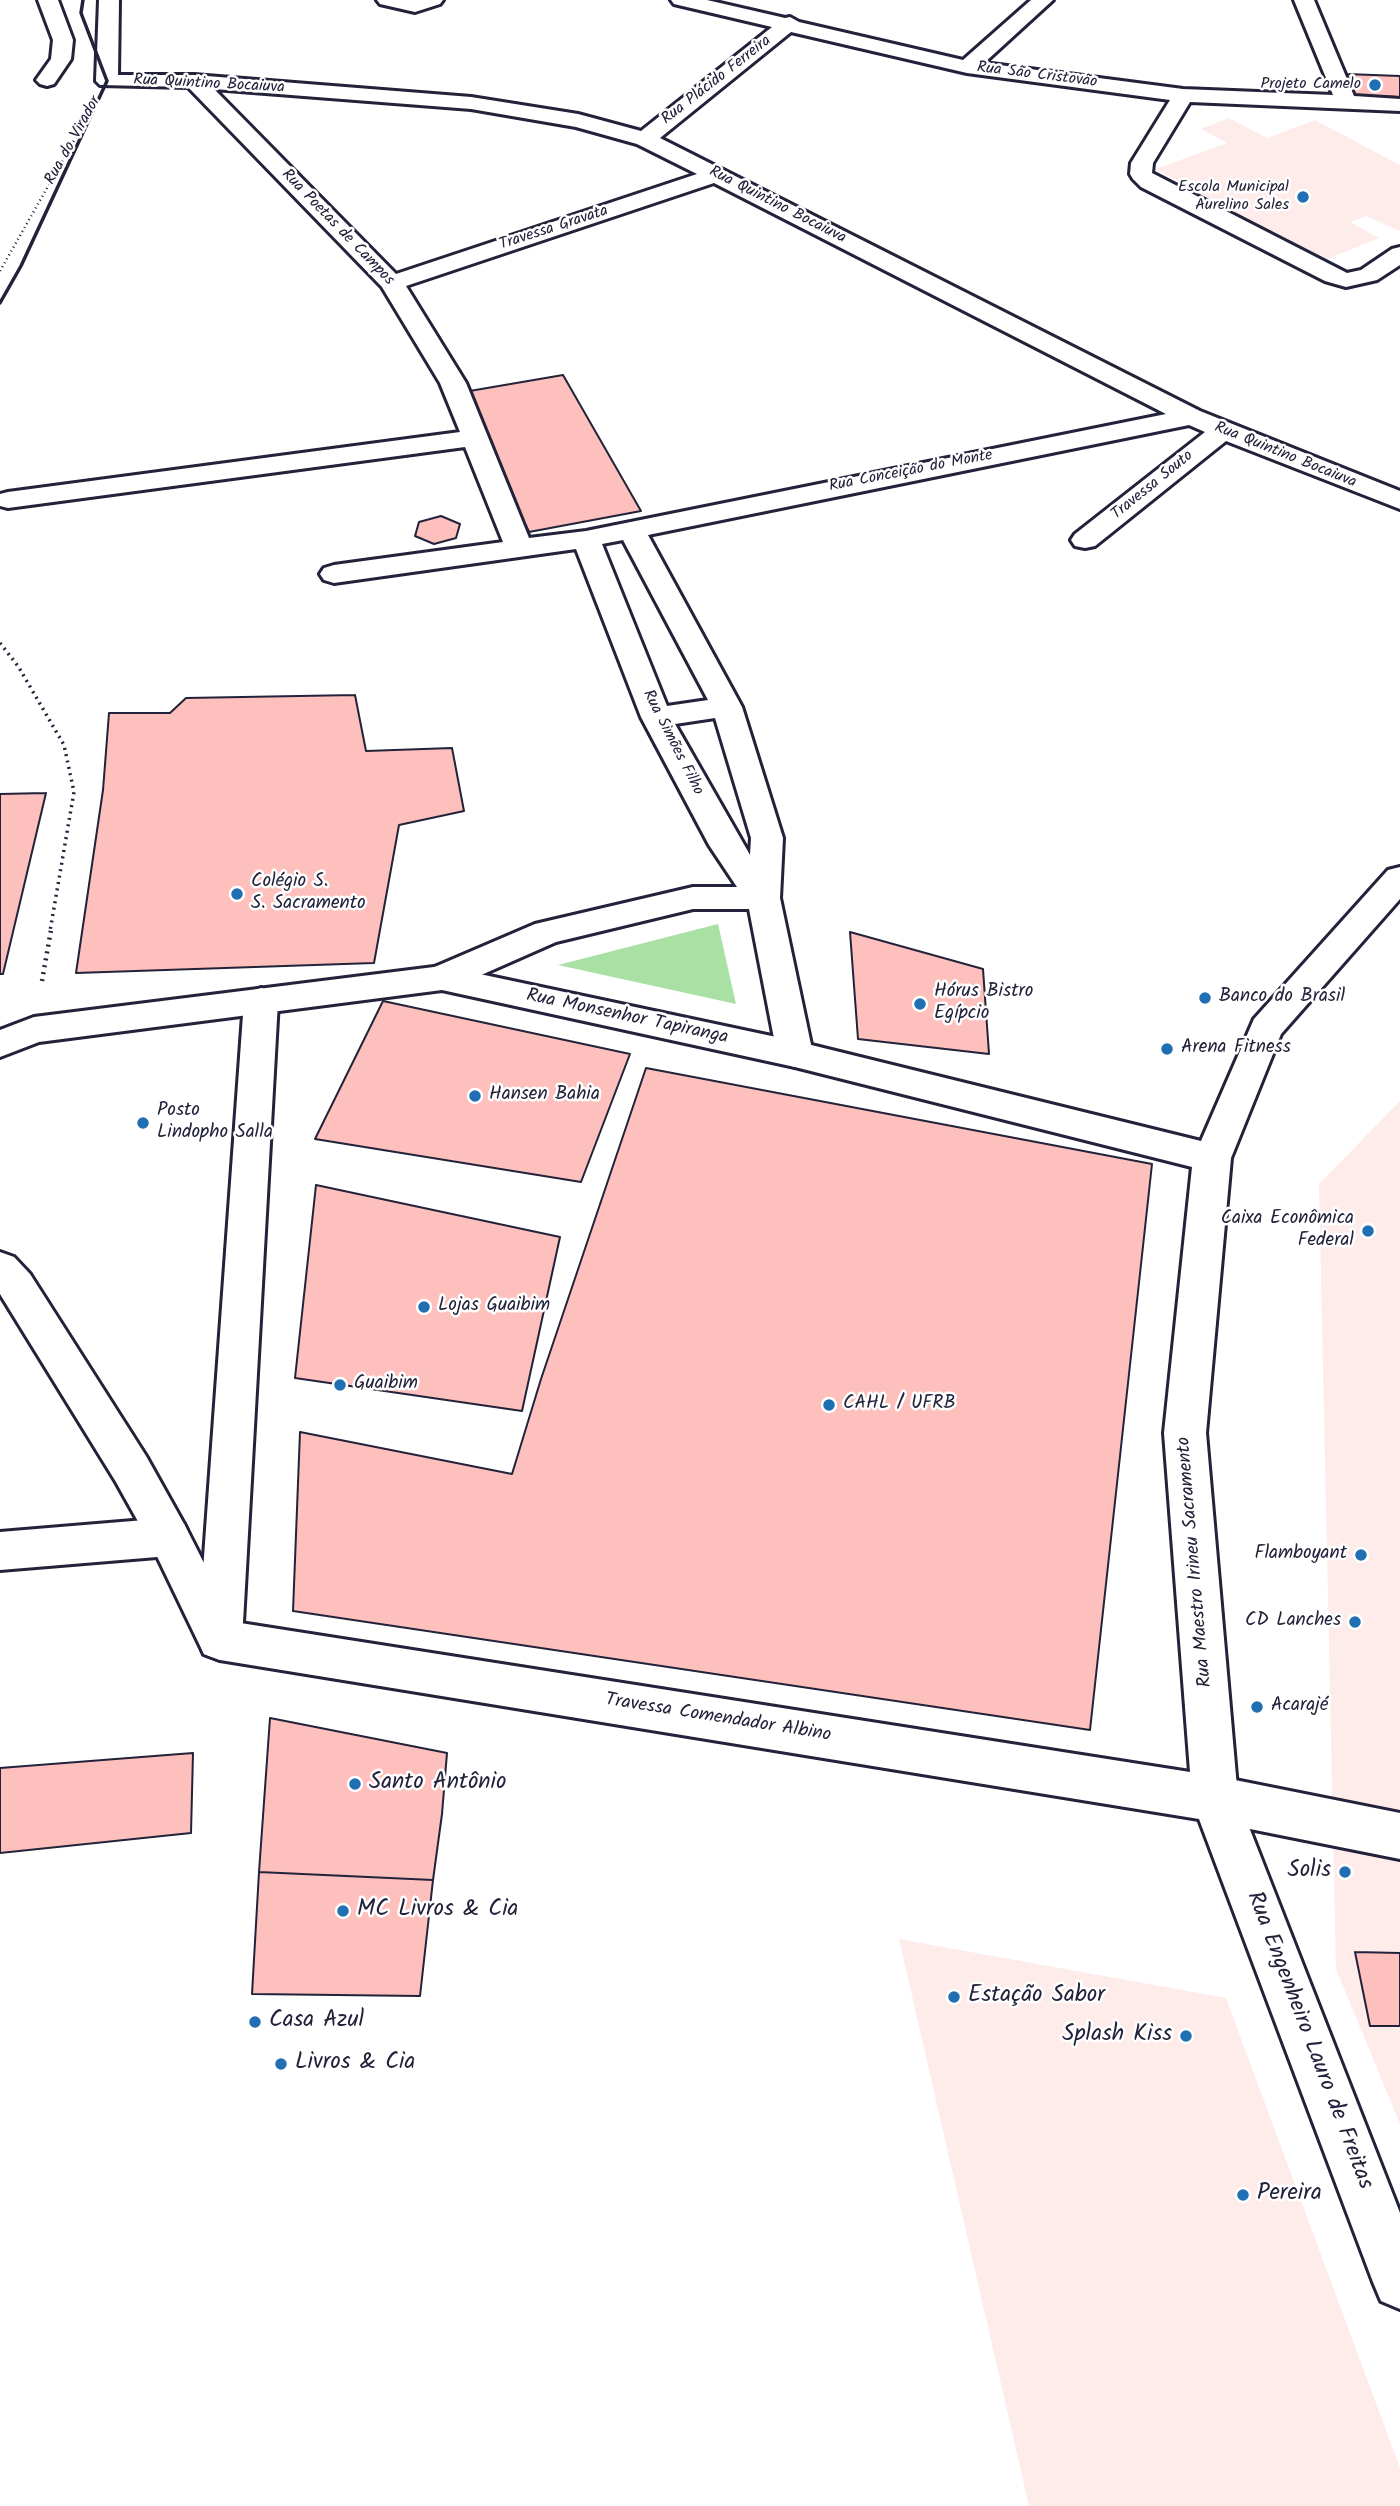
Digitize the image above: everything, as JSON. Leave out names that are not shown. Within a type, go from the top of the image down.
[{"type":"street","points":[[47,80],[61,59],[63,40],[48,0]]},
{"type":"street","name":"Rua do Virador","points":[[107,81],[109,0]]},
{"type":"street","points":[[387,0],[415,6],[433,0]]},
{"type":"street","name":"Rua São Cristovão","points":[[681,0],[790,23],[967,67],[1183,95],[1400,104]]},
{"type":"street","points":[[967,67],[1043,0]]},
{"type":"street","points":[[1304,0],[1346,102]]},
{"type":"street","name":"Rua Plácido Ferreira","points":[[645,139],[790,23]]},
{"type":"street","name":"Rua Quintino Bocaiuva","points":[[107,81],[194,81],[471,103],[578,121],[645,139],[1191,417],[1400,501]]},
{"type":"street","name":"Rua Poetas de Campos","points":[[194,81],[392,283],[453,383],[519,548]]},
{"type":"street","points":[[1183,95],[1142,163],[1141,174],[1149,182],[1346,280],[1369,275],[1400,254]]},
{"type":"street","name":"Travessa Gravata","points":[[392,283],[716,175]]},
{"type":"street","name":"Rua Conceição do Monte","points":[[334,574],[586,539],[1191,417]]},
{"type":"street","name":"Travessa Souto","points":[[1085,540],[1222,431]]},
{"type":"street","points":[[8,500],[476,439]]},
{"type":"street","name":"Rua Simões Filho","points":[[631,529],[727,707],[767,838],[764,898],[795,1054]]},
{"type":"street","name":"Rua Simões Filho","points":[[586,539],[656,717],[724,845],[764,898]]},
{"type":"street","points":[[656,717],[727,707]]},
{"type":"street","name":"Rua Maestro Irineu Sacramento","points":[[1216,1799],[1185,1433],[1212,1158],[1266,1028],[1400,878]]},
{"type":"street","points":[[442,978],[547,932],[693,898],[764,898]]},
{"type":"street","name":"Rua Monsenhor Tapiranga","points":[[0,1044],[34,1030],[442,978],[795,1054],[1212,1158]]},
{"type":"street","points":[[220,1640],[261,1001]]},
{"type":"street","points":[[0,1268],[16,1286],[72,1374],[169,1537],[220,1640]]},
{"type":"street","points":[[0,1550],[169,1537]]},
{"type":"street","name":"Travessa Comendador Albino","points":[[220,1640],[1216,1799],[1400,1836]]},
{"type":"street","name":"Rua Engenheiro Lauro de Freitas","points":[[1216,1799],[1400,2283]]},
{"type":"path","name":"Rua do Virador","points":[[0,271],[107,81]]},
{"type":"path","points":[[0,643],[18,666],[64,745],[74,792],[34,1030]]},
{"type":"shaded area","name":"Escola Municipal Aurelino Sales","points":[[1229,118],[1267,138],[1315,120],[1400,165],[1400,231],[1366,216],[1350,222],[1379,238],[1323,261],[1156,169],[1227,143],[1201,129]]},
{"type":"shaded area","points":[[1400,1101],[1400,2124],[1336,1969],[1319,1184]]},
{"type":"shaded area","points":[[899,1939],[1226,1998],[1400,2468],[1400,2506],[1029,2506]]},
{"type":"green space","points":[[718,924],[736,1004],[558,965]]},
{"type":"building","name":"Projeto Camelo","points":[[1346,74],[1400,76],[1400,97],[1353,95]]},
{"type":"building","points":[[563,375],[641,511],[529,532],[458,393]]},
{"type":"building","points":[[441,516],[460,524],[456,538],[434,544],[415,536],[419,522]]},
{"type":"building","name":"Colégio S. S. Sacramento","points":[[355,695],[366,751],[452,748],[464,811],[399,825],[374,963],[76,973],[103,790],[109,713],[170,713],[186,698]]},
{"type":"building","points":[[46,793],[3,974],[0,974],[0,794]]},
{"type":"building","name":"Hórus Bistro Egípcio","points":[[850,932],[983,969],[989,1054],[858,1039]]},
{"type":"building","name":"Hansen Bahia","points":[[383,1001],[630,1054],[581,1182],[315,1139]]},
{"type":"building","name":"CAHL / UFRB","points":[[646,1068],[1152,1164],[1090,1730],[293,1611],[300,1432],[512,1474],[541,1379]]},
{"type":"building","name":"Lojas Guaibim","points":[[316,1185],[560,1237],[522,1411],[295,1378]]},
{"type":"building","name":"Santo Antônio","points":[[270,1718],[447,1753],[433,1880],[259,1872]]},
{"type":"building","points":[[193,1753],[191,1833],[0,1853],[0,1768]]},
{"type":"building","name":"MC Livros & Cia","points":[[259,1872],[433,1880],[420,1996],[252,1994]]},
{"type":"building","points":[[1355,1952],[1400,1953],[1400,2026],[1370,2026]]},
{"type":"railway","points":[[0,303],[21,266],[107,81],[81,13],[83,0]]},
{"type":"place","name":"Projeto Camelo","points":[[1375,85]]},
{"type":"place","name":"Escola Municipal Aurelino Sales","points":[[1303,197]]},
{"type":"place","name":"Colégio S. S. Sacramento","points":[[237,894]]},
{"type":"place","name":"Banco do Brasil","points":[[1205,998]]},
{"type":"place","name":"Hórus Bistro Egípcio","points":[[920,1004]]},
{"type":"place","name":"Arena Fitness","points":[[1167,1049]]},
{"type":"place","name":"Hansen Bahia","points":[[475,1096]]},
{"type":"place","name":"Posto Lindopho Salla","points":[[143,1123]]},
{"type":"place","name":"Caixa Econômica Federal","points":[[1368,1231]]},
{"type":"place","name":"Lojas Guaibim","points":[[424,1307]]},
{"type":"place","name":"Guaibim","points":[[340,1385]]},
{"type":"place","name":"CAHL / UFRB","points":[[829,1405]]},
{"type":"place","name":"Flamboyant","points":[[1361,1555]]},
{"type":"place","name":"CD Lanches","points":[[1355,1622]]},
{"type":"place","name":"Acarajé","points":[[1257,1707]]},
{"type":"place","name":"Santo Antônio","points":[[355,1784]]},
{"type":"place","name":"Solis","points":[[1345,1872]]},
{"type":"place","name":"MC Livros & Cia","points":[[343,1911]]},
{"type":"place","name":"Estação Sabor","points":[[954,1997]]},
{"type":"place","name":"Casa Azul","points":[[255,2022]]},
{"type":"place","name":"Splash Kiss","points":[[1186,2036]]},
{"type":"place","name":"Livros & Cia","points":[[281,2064]]},
{"type":"place","name":"Pereira","points":[[1243,2195]]}]
